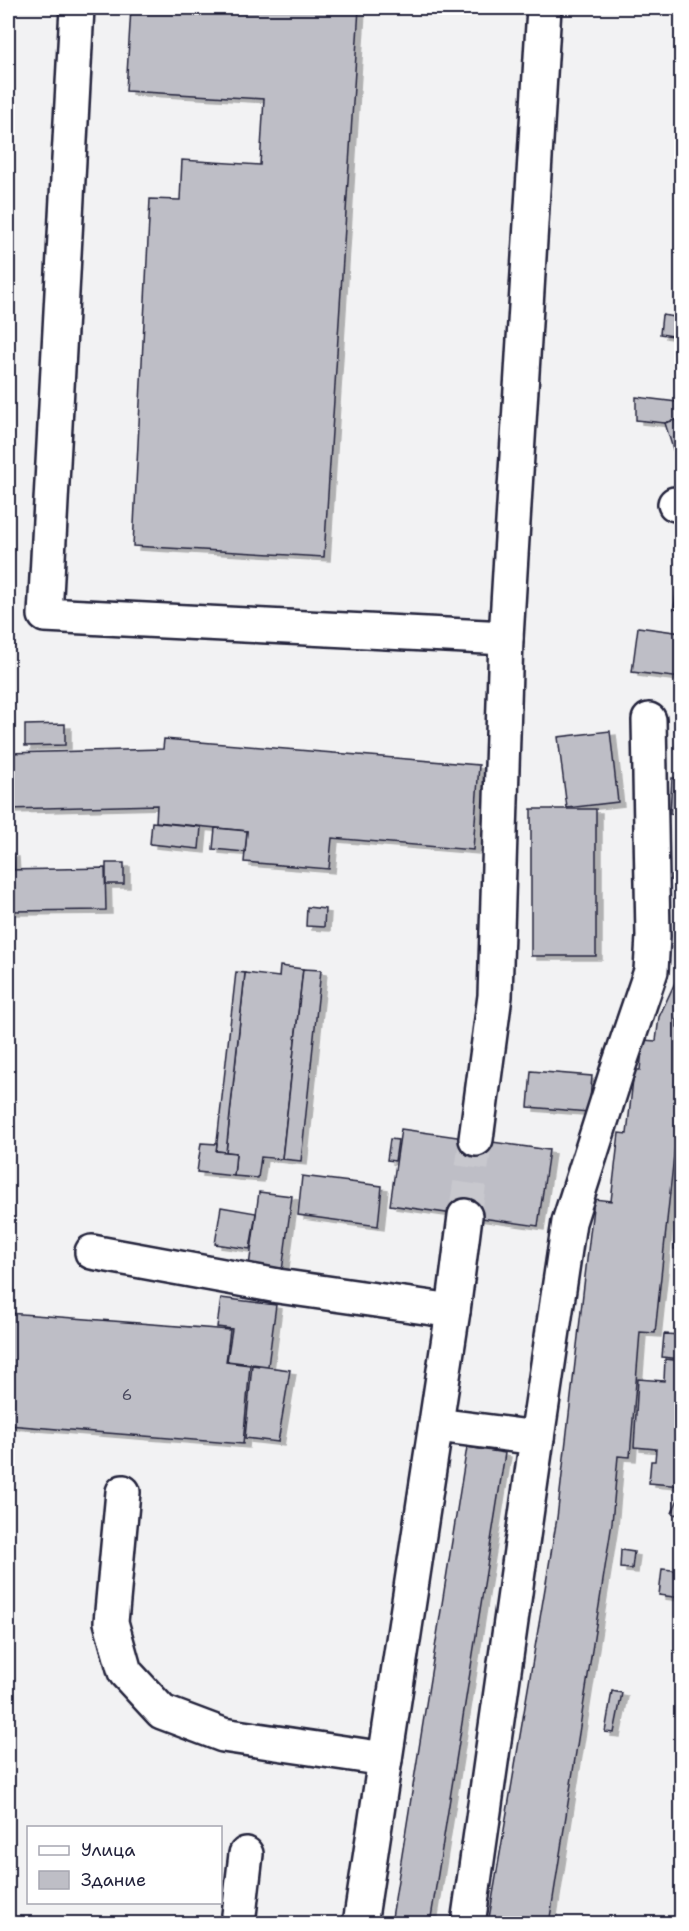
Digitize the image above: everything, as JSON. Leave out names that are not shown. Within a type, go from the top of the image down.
[{"type":"lane","points":[[77,8],[45,615],[506,638]]},
{"type":"lane","points":[[477,1139],[495,996],[506,638],[544,8]]},
{"type":"lane","points":[[468,1923],[569,1222],[651,970],[649,720]]},
{"type":"lane","points":[[360,1923],[437,1425],[465,1216]]},
{"type":"lane","points":[[92,1252],[278,1286],[453,1311]]},
{"type":"lane","points":[[437,1425],[537,1438]]},
{"type":"lane","points":[[123,1492],[111,1622],[125,1672],[162,1712],[223,1735],[385,1759]]},
{"type":"lane","points":[[238,1923],[246,1854]]},
{"type":"building","points":[[131,8],[359,8],[324,557],[133,546],[150,199],[180,200],[182,160],[260,165],[264,99],[126,91]]},
{"type":"building","points":[[662,315],[675,317],[673,336],[660,334]]},
{"type":"building","points":[[636,397],[677,402],[682,411],[682,418],[665,423],[636,420]]},
{"type":"building","points":[[682,418],[682,461],[677,462],[665,423]]},
{"type":"building","points":[[676,593],[682,594],[682,623],[679,623],[681,610],[674,609]]},
{"type":"building","points":[[638,627],[682,633],[682,678],[632,672]]},
{"type":"building","points":[[65,724],[65,745],[25,746],[25,725]]},
{"type":"building","points":[[610,731],[618,802],[567,808],[558,737]]},
{"type":"building","points":[[164,739],[479,765],[473,850],[332,838],[329,869],[244,862],[247,831],[156,822],[157,805],[8,809],[8,753],[163,749]]},
{"type":"building","points":[[672,778],[682,778],[682,815],[670,814]]},
{"type":"building","points":[[531,809],[596,809],[596,956],[531,956]]},
{"type":"building","points":[[152,822],[201,827],[199,849],[150,844]]},
{"type":"building","points":[[215,828],[247,831],[245,852],[213,849]]},
{"type":"building","points":[[8,853],[13,853],[14,870],[8,870]]},
{"type":"building","points":[[106,863],[124,863],[124,884],[106,884]]},
{"type":"building","points":[[105,868],[106,910],[8,911],[8,870]]},
{"type":"building","points":[[307,907],[325,909],[324,927],[306,926]]},
{"type":"building","points":[[280,966],[303,969],[282,1159],[261,1157],[258,1178],[234,1176],[236,1153],[226,1152],[245,973],[279,977]]},
{"type":"building","points":[[303,969],[321,970],[301,1161],[282,1159]]},
{"type":"building","points":[[236,972],[245,973],[226,1152],[216,1151]]},
{"type":"building","points":[[679,974],[682,974],[682,1012],[677,1020],[677,1027],[682,1027],[682,1080],[655,1333],[640,1332],[630,1457],[618,1456],[612,1523],[549,1924],[488,1924],[557,1518],[594,1199],[611,1201],[619,1133],[627,1134],[634,1070],[640,1070],[643,1040],[656,1041],[659,1017]]},
{"type":"building","points":[[531,1071],[592,1076],[589,1112],[528,1107]]},
{"type":"building","points":[[401,1129],[549,1150],[538,1226],[390,1205]]},
{"type":"building","points":[[390,1139],[398,1140],[395,1161],[387,1160]]},
{"type":"building","points":[[201,1143],[217,1144],[216,1151],[236,1153],[234,1176],[197,1172]]},
{"type":"building","points":[[302,1176],[382,1186],[378,1226],[298,1215]]},
{"type":"building","points":[[259,1192],[292,1196],[282,1271],[249,1266]]},
{"type":"building","points":[[676,1204],[682,1204],[682,1249],[674,1249]]},
{"type":"building","points":[[221,1207],[256,1213],[250,1249],[215,1244]]},
{"type":"building","points":[[221,1298],[276,1305],[268,1366],[227,1361],[232,1329],[217,1327]]},
{"type":"building","points":[[8,1313],[230,1330],[226,1362],[250,1365],[243,1444],[8,1425]]},
{"type":"building","points":[[664,1334],[682,1335],[682,1359],[662,1357]]},
{"type":"building","points":[[665,1359],[682,1361],[682,1486],[649,1483],[651,1461],[655,1461],[656,1449],[634,1447],[638,1379],[664,1381]]},
{"type":"building","points":[[252,1365],[290,1370],[278,1442],[245,1438]]},
{"type":"building","points":[[467,1447],[505,1453],[430,1924],[391,1924]]},
{"type":"building","points":[[682,1492],[682,1517],[672,1513]]},
{"type":"building","points":[[621,1550],[634,1552],[632,1569],[620,1568]]},
{"type":"building","points":[[662,1569],[682,1571],[681,1598],[659,1595]]},
{"type":"building","points":[[612,1691],[622,1693],[614,1733],[605,1732]]},
{"type":"tunnel","points":[[465,1216],[476,1139]]}]
